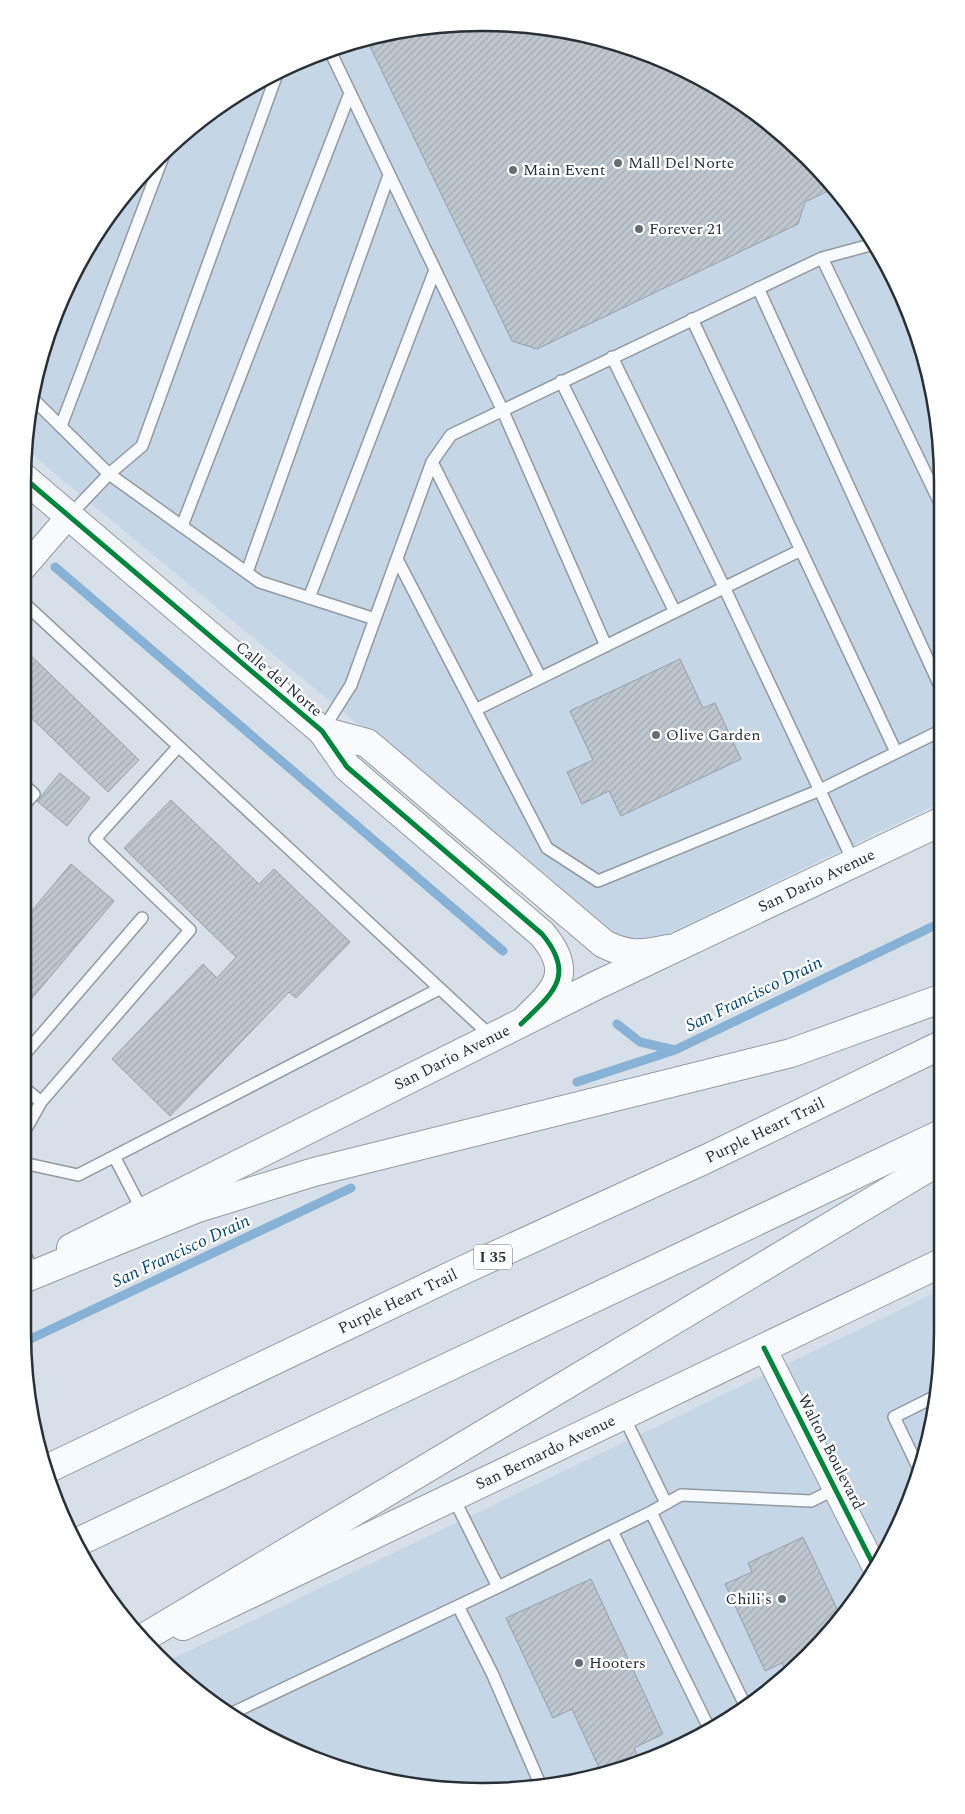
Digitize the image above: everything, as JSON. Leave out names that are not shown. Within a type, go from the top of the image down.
[{"type":"main road","name":"Calle del Norte","points":[[31,483],[68,517],[322,731],[347,767],[542,934],[552,946],[558,969],[558,982],[552,993],[521,1024]]},
{"type":"main road","points":[[322,731],[367,744],[604,944],[620,952],[634,954],[676,948]]},
{"type":"main road","name":"San Dario Avenue","points":[[31,1264],[143,1212],[676,948],[934,825]]},
{"type":"main road","points":[[31,1265],[314,1172],[791,1053],[934,1001]]},
{"type":"main road","name":"Purple Heart Trail","points":[[52,1467],[459,1272],[706,1159],[934,1049]]},
{"type":"main road","points":[[83,1540],[934,1137]]},
{"type":"main road","points":[[148,1635],[934,1164]]},
{"type":"main road","name":"San Bernardo Avenue","points":[[153,1640],[934,1266]]},
{"type":"street","points":[[31,560],[68,517]]},
{"type":"street","name":"Walton Boulevard","points":[[764,1348],[872,1559]]},
{"type":"lane","points":[[333,57],[502,409],[606,646]]},
{"type":"lane","points":[[68,517],[109,474],[142,446],[274,83]]},
{"type":"lane","points":[[182,526],[350,93]]},
{"type":"lane","points":[[61,426],[159,168]]},
{"type":"lane","points":[[248,572],[390,175]]},
{"type":"lane","points":[[322,731],[351,685],[432,462],[451,435],[502,409],[822,258],[866,246]]},
{"type":"lane","points":[[822,258],[934,488]]},
{"type":"lane","points":[[310,598],[435,270]]},
{"type":"lane","points":[[758,288],[934,673]]},
{"type":"lane","points":[[692,319],[896,752]]},
{"type":"lane","points":[[612,357],[724,587],[854,863]]},
{"type":"lane","points":[[561,381],[674,612]]},
{"type":"lane","points":[[38,404],[109,474],[260,582],[375,619]]},
{"type":"lane","points":[[432,462],[540,677]]},
{"type":"lane","points":[[475,710],[801,550]]},
{"type":"lane","points":[[397,559],[547,848],[598,881],[820,790],[934,734]]},
{"type":"lane","points":[[31,609],[494,1038]]},
{"type":"lane","points":[[31,1120],[41,1102],[190,930],[95,839],[178,747]]},
{"type":"lane","points":[[31,1047],[142,918]]},
{"type":"lane","points":[[31,1165],[78,1175],[115,1158],[439,989]]},
{"type":"lane","points":[[31,1094],[41,1102]]},
{"type":"lane","points":[[115,1158],[143,1212]]},
{"type":"lane","points":[[915,1460],[894,1417],[928,1400]]},
{"type":"lane","points":[[623,1415],[666,1502]]},
{"type":"lane","points":[[238,1710],[498,1587],[682,1495],[811,1501],[836,1489]]},
{"type":"lane","points":[[453,1497],[498,1587]]},
{"type":"lane","points":[[651,1512],[743,1700]]},
{"type":"lane","points":[[612,1531],[706,1723]]},
{"type":"lane","points":[[458,1606],[492,1674],[538,1779]]},
{"type":"shaded area","points":[[482,31],[512,32],[571,40],[599,47],[628,55],[682,78],[733,107],[757,124],[802,163],[822,185],[858,232],[873,257],[887,283],[910,337],[925,394],[933,453],[934,806],[642,946],[611,934],[32,455],[40,394],[55,337],[78,283],[107,232],[124,208],[163,163],[208,124],[232,107],[283,78],[337,55],[394,40],[424,35]]},
{"type":"shaded area","points":[[934,1293],[933,1361],[925,1420],[910,1477],[887,1531],[873,1557],[841,1606],[802,1651],[757,1690],[733,1707],[682,1736],[628,1759],[571,1774],[541,1779],[482,1783],[424,1779],[394,1774],[337,1759],[283,1736],[232,1707],[208,1690],[172,1659]]},
{"type":"building","name":"Mall Del Norte","points":[[453,32],[512,32],[571,40],[628,55],[682,78],[733,107],[780,143],[802,163],[827,191],[805,202],[798,224],[537,349],[512,341],[370,46],[394,40]]},
{"type":"building","points":[[31,656],[139,760],[108,792],[31,718]]},
{"type":"building","name":"Olive Garden","points":[[680,659],[703,708],[715,703],[741,759],[621,816],[609,791],[582,804],[567,772],[593,760],[570,711]]},
{"type":"building","points":[[60,773],[90,798],[67,826],[37,801]]},
{"type":"building","points":[[171,800],[259,884],[274,869],[350,942],[296,998],[289,992],[170,1116],[112,1059],[203,964],[217,978],[236,957],[124,848]]},
{"type":"building","points":[[71,864],[114,901],[31,1000],[31,912]]},
{"type":"building","name":"Chili's","points":[[803,1537],[838,1610],[802,1651],[784,1667],[782,1663],[765,1671],[725,1584],[752,1572],[748,1563]]},
{"type":"building","name":"Hooters","points":[[591,1579],[663,1734],[634,1748],[637,1755],[599,1767],[572,1709],[553,1718],[506,1618]]},
{"type":"waterway","points":[[55,567],[503,951]]},
{"type":"waterway","name":"San Francisco Drain","points":[[577,1082],[675,1050],[934,926]]},
{"type":"waterway","points":[[617,1024],[640,1042],[675,1050]]},
{"type":"waterway","name":"San Francisco Drain","points":[[31,1339],[351,1188]]},
{"type":"cycle path","points":[[31,484],[322,731],[347,767],[542,934],[558,962],[559,973],[556,984],[550,993],[521,1024]]},
{"type":"cycle path","points":[[764,1348],[871,1560]]},
{"type":"place","name":"Mall Del Norte","points":[[618,163]]},
{"type":"place","name":"Main Event","points":[[513,170]]},
{"type":"place","name":"Forever 21","points":[[639,229]]},
{"type":"place","name":"Olive Garden","points":[[656,735]]},
{"type":"place","name":"Chili's","points":[[782,1599]]},
{"type":"place","name":"Hooters","points":[[579,1663]]}]
